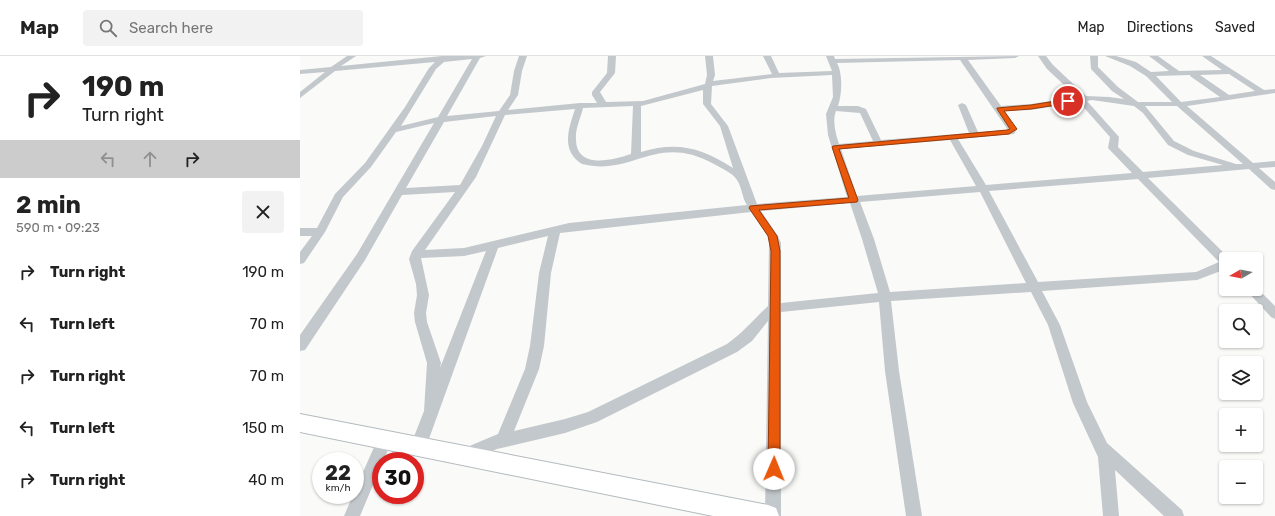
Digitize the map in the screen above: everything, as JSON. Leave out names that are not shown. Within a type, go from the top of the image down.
[{"type":"street","points":[[300,96],[333,69],[352,56]]},
{"type":"street","points":[[300,72],[445,58],[482,56]]},
{"type":"street","points":[[300,346],[361,257],[441,120],[482,56]]},
{"type":"street","points":[[431,410],[434,363],[421,322],[420,313],[423,295],[415,259],[416,254],[471,177],[488,146],[501,114],[514,95],[518,71],[523,56]]},
{"type":"street","points":[[602,103],[596,96],[596,92],[610,74],[612,56]]},
{"type":"street","points":[[709,56],[711,76],[708,85],[707,104],[724,126],[753,208],[773,236],[775,243],[773,516]]},
{"type":"street","points":[[767,56],[776,75]]},
{"type":"street","points":[[914,516],[892,371],[883,286],[871,246],[835,147],[830,114],[837,97],[836,73],[831,58],[963,58],[1015,56]]},
{"type":"street","points":[[1042,56],[1050,67],[1082,99],[1115,137],[1113,148],[1219,256]]},
{"type":"street","points":[[1094,56],[1094,67],[1115,89],[1146,111],[1171,143],[1191,153],[1239,168]]},
{"type":"street","points":[[1109,56],[1134,64],[1149,74],[1179,104],[1250,167],[1275,186]]},
{"type":"street","points":[[1153,56],[1177,73]]},
{"type":"street","points":[[1206,56],[1263,93]]},
{"type":"street","points":[[300,260],[320,232],[339,196],[362,172],[416,98],[433,68],[445,58]]},
{"type":"street","points":[[835,147],[975,136],[1013,130],[1000,109],[963,58]]},
{"type":"street","points":[[1149,74],[1231,72]]},
{"type":"street","points":[[393,130],[441,120],[602,103],[637,103],[708,85],[776,75],[836,73]]},
{"type":"street","points":[[1193,74],[1227,98]]},
{"type":"street","points":[[1000,109],[1031,107],[1082,99],[1108,99],[1136,104],[1179,104],[1275,91]]},
{"type":"street","points":[[636,156],[637,103]]},
{"type":"street","points":[[580,105],[571,138],[572,144],[580,160],[589,163],[608,162],[669,149],[697,152],[719,162],[741,176]]},
{"type":"street","points":[[962,106],[975,136]]},
{"type":"street","points":[[832,108],[858,109],[863,112],[878,143]]},
{"type":"street","points":[[953,138],[983,189],[1054,325],[1080,403],[1103,448],[1107,462],[1111,516]]},
{"type":"street","points":[[416,254],[446,254],[494,246],[555,229],[753,208],[1275,164]]},
{"type":"street","points":[[398,192],[463,188]]},
{"type":"street","points":[[503,440],[532,369],[537,346],[541,292],[555,229]]},
{"type":"street","points":[[300,232],[320,232]]},
{"type":"street","points":[[418,447],[494,246]]},
{"type":"street","points":[[463,456],[484,446],[503,440],[565,426],[592,417],[732,348],[747,336],[762,319],[775,308],[885,297],[1197,276],[1219,266]]},
{"type":"street","points":[[1258,296],[1275,314]]},
{"type":"street","points":[[300,424],[754,515]]},
{"type":"street","points":[[352,516],[384,441]]},
{"type":"street","points":[[1103,448],[1176,516]]},
{"type":"route","points":[[774,469],[776,251],[773,236],[753,208],[854,200],[835,147],[1011,132],[1013,129],[1000,109],[1031,107],[1068,101]]}]
